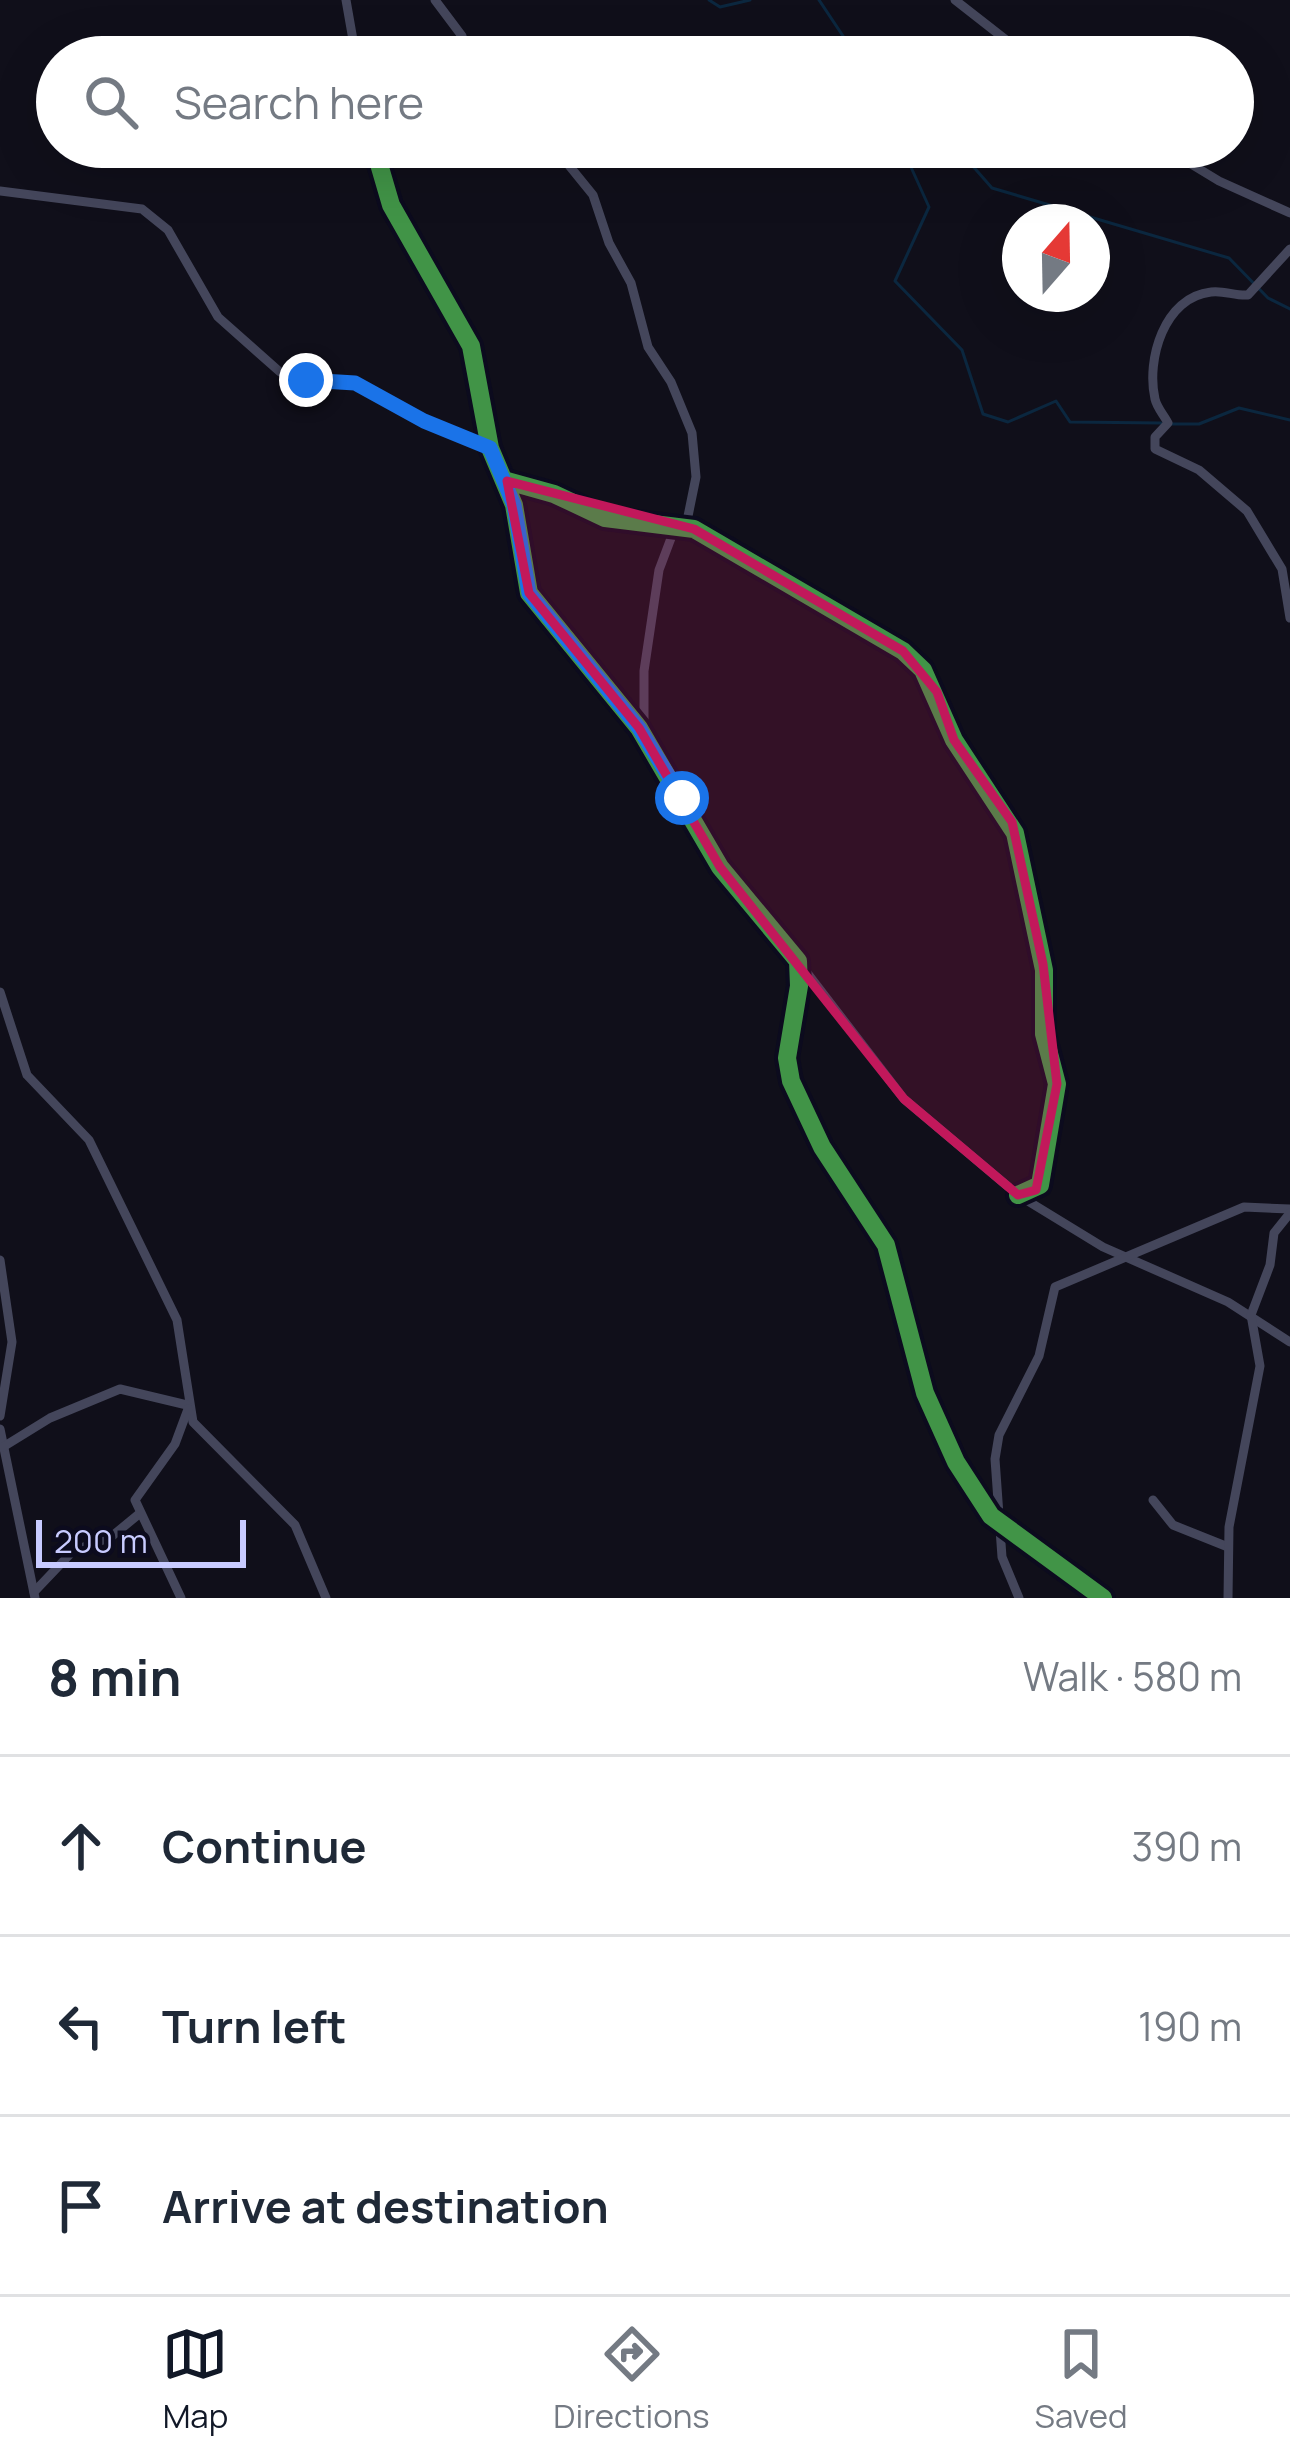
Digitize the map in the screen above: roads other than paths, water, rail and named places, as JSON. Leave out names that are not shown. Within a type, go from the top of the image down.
[{"type":"street","points":[[346,0],[352,36]]},
{"type":"street","points":[[435,0],[460,36]]},
{"type":"street","points":[[956,0],[1001,36]]},
{"type":"street","points":[[380,168],[391,206],[471,346],[490,448],[507,481],[529,593],[644,736],[721,867],[904,1099],[1018,1196],[1126,1258],[1251,1315],[1290,1342]]},
{"type":"street","points":[[571,168],[593,195],[609,243],[631,283],[644,335],[692,433],[696,477],[681,526],[659,570],[644,671],[644,736]]},
{"type":"street","points":[[1198,168],[1290,213]]},
{"type":"street","points":[[0,191],[142,209],[168,230],[218,316],[280,373],[355,383],[424,421],[490,448]]},
{"type":"street","points":[[1290,249],[1248,295],[1210,292],[1190,300],[1161,330],[1153,368],[1156,403],[1168,421],[1155,437],[1155,449],[1199,470],[1247,511],[1282,569],[1290,618]]},
{"type":"street","points":[[507,481],[554,494],[605,518],[681,526],[913,658],[937,692],[954,740],[1012,822],[1044,970],[1044,1034],[1057,1084],[1040,1185],[1018,1196]]},
{"type":"street","points":[[798,961],[800,986],[787,1058],[791,1081],[822,1148],[886,1245],[927,1400],[968,1484],[1001,1523],[1102,1598]]},
{"type":"street","points":[[0,992],[27,1075],[89,1140],[177,1320],[186,1354],[188,1407],[175,1444],[138,1492],[139,1514],[181,1598]]},
{"type":"street","points":[[1019,1598],[1002,1557],[994,1462],[998,1439],[1039,1356],[1054,1290],[1244,1208],[1290,1211]]},
{"type":"street","points":[[1228,1598],[1228,1546],[1258,1392],[1260,1366],[1251,1315],[1270,1265],[1274,1233],[1290,1211]]},
{"type":"street","points":[[0,1260],[12,1342],[0,1416]]},
{"type":"street","points":[[3,1447],[50,1418],[120,1388],[188,1407],[198,1428],[295,1525],[326,1598]]},
{"type":"street","points":[[0,1429],[34,1595]]},
{"type":"street","points":[[1153,1500],[1173,1525],[1197,1539],[1228,1546]]},
{"type":"street","points":[[34,1595],[73,1552],[111,1538],[139,1514]]},
{"type":"waterway","points":[[709,0],[720,7],[750,0]]},
{"type":"waterway","points":[[819,0],[843,36]]},
{"type":"waterway","points":[[911,168],[929,207],[895,281],[962,350],[983,414],[1008,422],[1056,401],[1070,422],[1161,423]]},
{"type":"waterway","points":[[974,168],[992,188],[1229,258],[1268,298],[1290,309]]},
{"type":"waterway","points":[[1170,424],[1199,424],[1239,408],[1290,420]]}]
